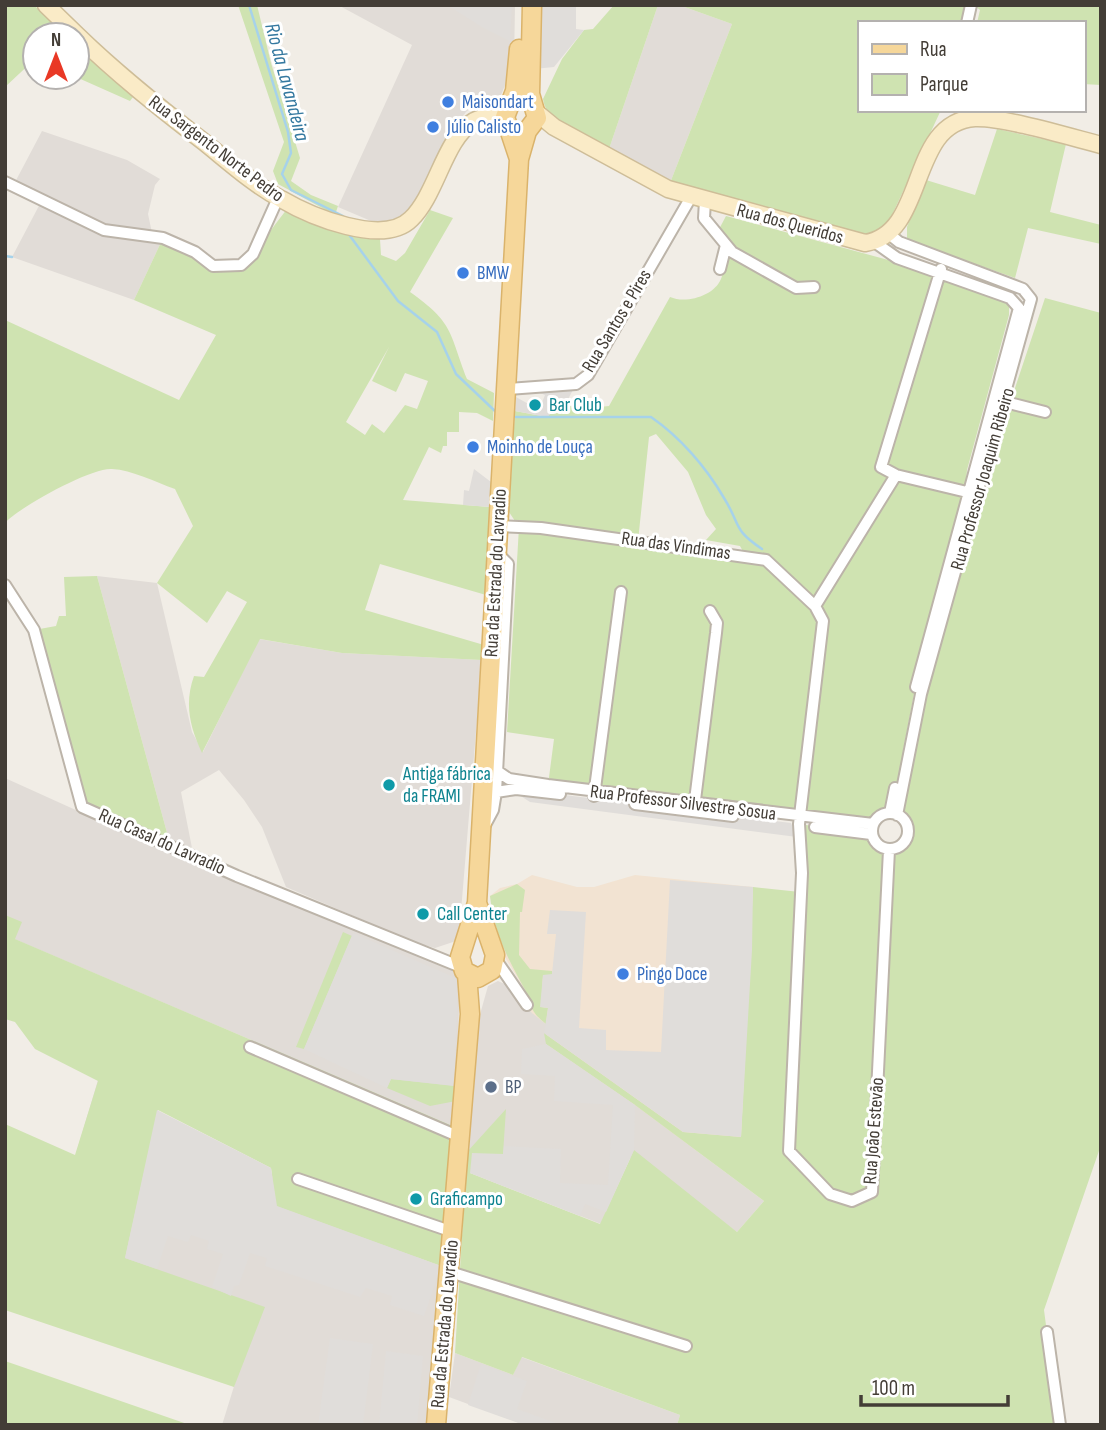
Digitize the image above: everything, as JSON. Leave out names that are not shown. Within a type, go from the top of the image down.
[{"type":"main road","name":"Rua da Estrada do Lavradio","points":[[436,1425],[470,1014],[477,963],[477,903],[508,389],[521,118],[525,27],[522,5]]},
{"type":"main road","name":"Rua da Estrada do Lavradio","points":[[525,27],[532,5]]},
{"type":"main road","name":"Rua da Estrada do Lavradio","points":[[477,903],[477,963]]},
{"type":"street","name":"Rua Sargento Norte Pedro","points":[[46,5],[63,21]]},
{"type":"street","name":"Rua Sargento Norte Pedro","points":[[91,48],[139,92],[278,198],[343,224],[383,231],[400,227],[423,204],[464,130],[482,117],[521,118]]},
{"type":"street","points":[[873,242],[889,234],[897,225],[952,117],[991,120],[1101,145]]},
{"type":"street","name":"Rua dos Queridos","points":[[521,118],[554,127],[657,184],[698,199],[855,242],[873,242]]},
{"type":"street","points":[[5,182],[104,230],[163,238],[195,252],[214,266],[241,265],[253,254],[278,198]]},
{"type":"street","points":[[698,199],[704,218],[726,245],[754,265],[796,288],[814,287]]},
{"type":"street","name":"Rua Santos e Pires","points":[[508,389],[576,384],[587,375],[698,199]]},
{"type":"street","name":"Rua Professor Joaquim Ribeiro","points":[[889,234],[899,242],[1023,289],[1031,299],[1005,402],[921,694],[893,814]]},
{"type":"street","name":"Rua Professor Joaquim Ribeiro","points":[[873,242],[890,254],[939,275],[1010,298],[1019,308],[922,659],[893,814]]},
{"type":"street","points":[[720,268],[726,245]]},
{"type":"street","points":[[944,260],[881,467],[896,475],[967,492]]},
{"type":"street","points":[[964,284],[970,269]]},
{"type":"street","points":[[1005,402],[1045,412]]},
{"type":"street","points":[[799,821],[823,621],[815,606],[896,475]]},
{"type":"street","name":"Rua das Vindimas","points":[[499,526],[766,560],[815,606]]},
{"type":"street","points":[[481,834],[493,810],[496,792],[508,564],[498,554]]},
{"type":"street","name":"Rua Casal do Lavradio","points":[[5,585],[34,630],[82,807],[237,876],[438,956],[477,963]]},
{"type":"street","points":[[594,795],[621,592]]},
{"type":"street","points":[[694,807],[717,623],[710,611]]},
{"type":"street","name":"Rua Professor Silvestre Sosua","points":[[497,771],[509,779],[594,795]]},
{"type":"street","name":"Rua Professor Silvestre Sosua","points":[[496,792],[516,789],[594,795],[872,829]]},
{"type":"street","points":[[893,814],[906,824],[907,836],[901,846],[889,850],[878,846],[872,829],[881,815],[893,814]]},
{"type":"street","name":"Rua João Estevão","points":[[799,821],[802,873],[789,1151],[830,1194],[852,1201],[872,1192],[889,850]]},
{"type":"street","points":[[477,963],[510,980],[527,1005]]},
{"type":"street","points":[[250,1047],[460,1137]]},
{"type":"street","points":[[298,1179],[453,1232]]},
{"type":"street","points":[[450,1272],[685,1346]]},
{"type":"street","points":[[1047,1332],[1060,1425]]},
{"type":"shaded area","points":[[338,5],[515,5],[514,63],[499,100],[488,105],[473,106],[466,112],[453,129],[408,213],[385,223],[371,221],[338,207],[412,45]]},
{"type":"shaded area","points":[[447,5],[512,5],[510,41],[482,27]]},
{"type":"shaded area","points":[[538,5],[576,5],[576,29],[584,30],[554,67],[534,69]]},
{"type":"shaded area","points":[[658,5],[679,5],[732,24],[670,183],[609,149]]},
{"type":"shaded area","points":[[42,131],[127,160],[160,179],[155,185],[148,214],[152,233],[163,238],[134,300],[12,257],[42,200],[13,186]]},
{"type":"shaded area","points":[[576,384],[564,407],[553,411],[547,417],[515,411],[516,397],[539,410],[545,395],[535,391]]},
{"type":"shaded area","points":[[474,469],[491,482],[490,507],[463,505],[464,490],[469,491]]},
{"type":"shaded area","points":[[97,576],[157,583],[192,732],[203,752],[259,639],[342,653],[482,660],[459,935],[456,941],[435,948],[414,942],[286,887],[262,827],[219,770],[181,792],[192,848],[169,840]]},
{"type":"shaded area","points":[[5,778],[173,854],[455,971],[460,980],[455,1127],[5,935]]},
{"type":"shaded area","points":[[516,789],[791,823],[797,837],[530,802],[516,793]]},
{"type":"shaded area","points":[[532,875],[577,887],[594,887],[635,875],[753,887],[739,1181],[546,1044],[530,1015],[527,994],[505,957],[490,896],[500,888],[517,884]]},
{"type":"shaded area","points":[[670,880],[753,887],[741,1137],[683,1132],[544,1033],[548,1008],[540,1007],[543,975],[552,974],[556,934],[547,934],[550,910],[586,912],[579,1028],[606,1030],[606,1050],[661,1052]]},
{"type":"shaded area","points":[[353,933],[458,979],[454,1086],[391,1079],[387,1088],[304,1049]]},
{"type":"shaded area","points":[[498,981],[509,986],[532,1013],[547,1025],[546,1044],[635,1105],[764,1201],[737,1232],[629,1157],[601,1224],[466,1171],[479,1018],[488,986]]},
{"type":"shaded area","points":[[546,1044],[635,1105],[634,1150],[606,1212],[585,1204],[580,1216],[470,1173],[472,1153],[503,1154],[504,1146],[561,1149],[560,1183],[608,1185],[613,1105],[554,1101],[555,1076],[521,1074],[522,1049]]},
{"type":"shaded area","points":[[98,1080],[419,1258],[441,1266],[427,1425],[222,1425],[240,1367],[231,1296],[58,1237],[64,1194]]},
{"type":"shaded area","points":[[157,1110],[271,1168],[277,1206],[441,1266],[424,1316],[390,1305],[392,1296],[366,1288],[360,1297],[265,1266],[267,1258],[250,1253],[239,1285],[234,1286],[231,1296],[212,1287],[223,1254],[207,1249],[209,1241],[191,1235],[188,1242],[168,1236],[157,1269],[125,1258]]},
{"type":"shaded area","points":[[330,1338],[373,1344],[363,1425],[318,1425]]},
{"type":"shaded area","points":[[386,1351],[423,1356],[417,1425],[379,1425]]},
{"type":"shaded area","points":[[455,1353],[513,1375],[521,1357],[680,1415],[677,1425],[525,1425],[449,1397]]},
{"type":"shaded area","points":[[481,1364],[527,1381],[517,1409],[561,1425],[524,1425],[468,1405]]},
{"type":"green space","points":[[5,5],[34,5],[50,21],[21,21],[21,72],[5,87]]},
{"type":"green space","points":[[238,5],[257,5],[271,63],[300,158],[291,181],[311,195],[338,206],[335,215],[278,184],[273,171],[284,142]]},
{"type":"green space","points":[[614,5],[658,5],[609,149],[560,124],[546,109],[543,99],[562,59],[584,30],[593,29]]},
{"type":"green space","points":[[679,5],[971,5],[967,21],[858,21],[858,112],[940,112],[886,228],[866,236],[670,183],[732,24]]},
{"type":"green space","points":[[1101,5],[1101,85],[1085,84],[1085,21],[977,21],[980,10],[975,6]]},
{"type":"green space","points":[[91,60],[133,97],[130,101],[91,84]]},
{"type":"green space","points":[[997,129],[1066,144],[1050,212],[1101,225],[1101,244],[1028,228],[1015,278],[907,240],[907,227],[926,180],[975,195]]},
{"type":"green space","points":[[287,209],[347,233],[380,239],[381,255],[396,261],[405,253],[430,210],[453,218],[410,292],[443,321],[453,339],[467,379],[494,393],[493,421],[477,413],[459,412],[459,432],[447,432],[447,446],[443,446],[441,453],[429,447],[403,500],[490,507],[486,595],[380,564],[365,610],[484,645],[482,660],[342,653],[260,639],[202,753],[190,715],[191,686],[194,676],[204,677],[247,602],[227,591],[207,623],[157,583],[193,526],[175,489],[135,474],[112,469],[89,474],[40,498],[5,523],[5,320],[179,400],[216,335],[134,300],[163,238],[207,261],[234,265],[256,248]],"holes":[[[389,347],[372,381],[396,392],[405,373],[428,381],[417,409],[405,405],[384,433],[372,424],[365,435],[346,422]]]},
{"type":"green space","points":[[726,216],[892,261],[1009,304],[1009,315],[967,470],[964,504],[915,689],[903,751],[908,751],[970,523],[1045,298],[1101,313],[1101,1145],[1044,1310],[1059,1425],[677,1425],[680,1415],[522,1357],[513,1375],[455,1353],[467,1152],[506,1109],[503,1154],[470,1173],[600,1224],[634,1150],[737,1232],[764,1201],[635,1105],[546,1044],[544,1033],[683,1132],[741,1137],[753,887],[800,892],[799,824],[871,834],[878,846],[889,850],[903,844],[908,834],[903,819],[891,814],[883,815],[873,824],[548,785],[554,739],[507,732],[519,527],[509,512],[515,411],[547,417],[553,411],[568,406],[609,406],[670,297],[684,300],[699,297],[712,290],[721,279],[732,252],[717,233]],"holes":[[[656,434],[688,472],[706,515],[716,529],[706,540],[740,546],[745,555],[638,541],[649,437]]]},
{"type":"green space","points":[[97,576],[169,840],[192,848],[185,853],[82,807],[34,630],[56,626],[59,616],[66,616],[64,577]]},
{"type":"green space","points":[[517,884],[525,890],[520,912],[519,955],[530,969],[552,971],[552,975],[543,975],[541,1007],[548,1008],[546,1024],[534,1011],[507,955],[492,909],[490,896]]},
{"type":"green space","points":[[5,915],[22,922],[15,939],[455,1127],[441,1266],[276,1206],[271,1168],[158,1110],[125,1258],[265,1307],[234,1387],[5,1310],[5,1124],[75,1155],[98,1081],[35,1049],[15,1022],[5,1019]]},
{"type":"green space","points":[[343,932],[352,936],[304,1049],[296,1047]]},
{"type":"green space","points":[[391,1079],[457,1086],[456,1101],[430,1106],[387,1088]]},
{"type":"green space","points":[[5,1361],[190,1425],[5,1425]]},
{"type":"waterway","name":"Rio da Lavandeira","points":[[249,5],[288,132],[291,153],[282,174],[291,190],[343,216]]},
{"type":"waterway","name":"Rio da Lavandeira","points":[[350,236],[398,301],[437,332],[456,374],[496,412]]},
{"type":"waterway","points":[[5,256],[12,257]]},
{"type":"waterway","name":"Rio da Lavandeira","points":[[516,417],[651,417],[682,443],[701,464],[724,498],[741,531],[762,549]]},
{"type":"place","name":"Maisondart","points":[[448,102]]},
{"type":"place","name":"Júlio Calisto","points":[[433,127]]},
{"type":"place","name":"BMW","points":[[463,273]]},
{"type":"place","name":"Bar Club","points":[[535,405]]},
{"type":"place","name":"Moinho de Louça","points":[[473,447]]},
{"type":"place","name":"Antiga fábrica da FRAMI","points":[[389,785]]},
{"type":"place","name":"Call Center","points":[[423,914]]},
{"type":"place","name":"Pingo Doce","points":[[623,974]]},
{"type":"place","name":"BP","points":[[491,1087]]},
{"type":"place","name":"Graficampo","points":[[416,1199]]}]
